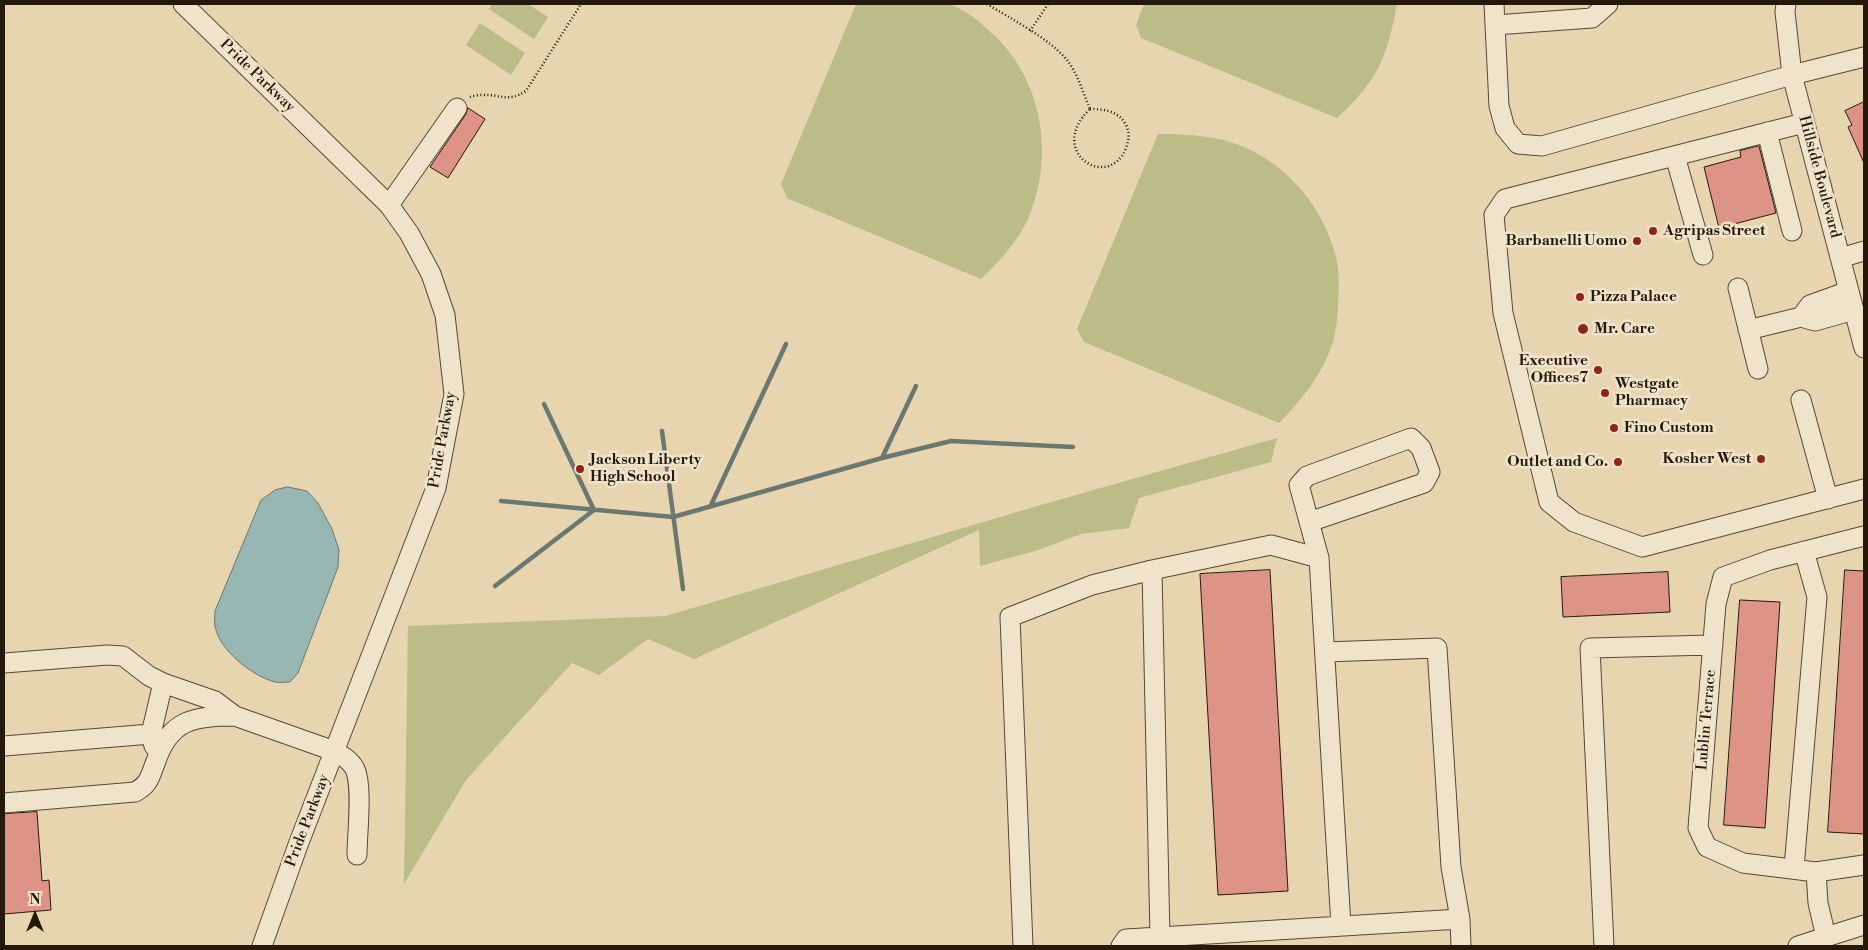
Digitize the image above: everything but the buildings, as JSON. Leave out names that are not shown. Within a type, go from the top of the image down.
[{"type":"street","name":"Pride Parkway","points":[[183,4],[389,205],[409,233],[431,274],[445,315],[454,394],[436,488],[298,845],[262,946]]},
{"type":"street","points":[[1494,4],[1499,106],[1506,128],[1518,144],[1542,146],[1864,56]]},
{"type":"street","points":[[1495,25],[1592,18],[1608,4]]},
{"type":"street","name":"Hillside Boulevard","points":[[1786,4],[1785,12],[1792,75],[1864,347]]},
{"type":"street","points":[[389,205],[457,108]]},
{"type":"street","points":[[1804,123],[1506,199],[1494,215],[1503,313],[1550,502],[1574,522],[1642,547],[1864,489]]},
{"type":"street","points":[[1767,132],[1792,231]]},
{"type":"street","points":[[1675,156],[1703,255]]},
{"type":"street","points":[[1840,258],[1864,251]]},
{"type":"street","points":[[1738,288],[1758,369]]},
{"type":"street","points":[[1801,317],[1810,306],[1849,291]]},
{"type":"street","points":[[1748,330],[1801,317],[1815,321],[1854,310]]},
{"type":"street","points":[[1801,400],[1828,499]]},
{"type":"street","points":[[1309,522],[1424,483],[1430,472],[1421,448],[1411,438],[1306,476],[1298,485],[1309,522],[1320,558],[1341,926]]},
{"type":"street","name":"Lublin Terrace","points":[[1864,536],[1770,560],[1723,577],[1716,604],[1698,828],[1707,847],[1744,863],[1816,872],[1864,865]]},
{"type":"street","points":[[1023,946],[1010,617],[1092,585],[1270,545],[1320,558]]},
{"type":"street","points":[[1794,868],[1817,596],[1804,552]]},
{"type":"street","points":[[1152,570],[1160,937]]},
{"type":"street","points":[[1604,946],[1590,648],[1713,645]]},
{"type":"street","points":[[1325,652],[1437,648],[1451,867],[1460,919],[1462,946]]},
{"type":"street","points":[[4,663],[107,655],[123,656],[149,676],[163,683],[215,701],[235,716],[334,751],[348,759],[354,768],[358,782],[357,855]]},
{"type":"street","points":[[156,760],[151,734],[163,683]]},
{"type":"street","points":[[4,803],[135,792],[145,786],[165,741],[178,726],[190,720],[207,716],[235,716]]},
{"type":"street","points":[[4,746],[151,734]]},
{"type":"street","points":[[1816,872],[1818,903],[1826,937]]},
{"type":"street","points":[[1121,946],[1126,939],[1460,919]]},
{"type":"street","points":[[1798,946],[1864,925]]},
{"type":"path","points":[[457,108],[468,98],[482,95],[500,98],[516,97],[526,91],[580,4]]},
{"type":"path","points":[[986,4],[1055,47],[1067,60],[1078,79],[1090,109]]},
{"type":"path","points":[[1030,32],[1048,4]]},
{"type":"path","points":[[1090,109],[1104,109],[1115,113],[1124,120],[1129,130],[1128,142],[1124,153],[1118,162],[1108,167],[1097,167],[1088,164],[1079,156],[1074,148],[1075,128],[1090,109]]},
{"type":"green space","points":[[942,3],[958,8],[976,19],[997,38],[1013,57],[1025,78],[1034,100],[1040,124],[1041,172],[1036,196],[1028,219],[1019,236],[1001,259],[981,279],[787,198],[781,184],[856,4]]},
{"type":"green space","points":[[492,4],[528,4],[548,17],[534,39],[489,9]]},
{"type":"green space","points":[[1144,4],[1397,4],[1389,39],[1379,67],[1362,92],[1337,118],[1141,38],[1136,25]]},
{"type":"green space","points":[[480,23],[525,53],[511,75],[466,45]]},
{"type":"green space","points":[[1158,134],[1215,138],[1251,150],[1283,171],[1297,184],[1309,199],[1328,232],[1336,257],[1339,278],[1338,313],[1334,338],[1324,365],[1313,383],[1279,423],[1084,342],[1077,329]]},
{"type":"green space","points":[[1277,438],[1271,462],[1139,498],[1129,528],[1081,534],[1035,551],[980,566],[979,530],[694,659],[648,639],[599,675],[572,663],[466,780],[404,884],[408,626],[666,616],[1044,504]]},
{"type":"water","points":[[288,487],[307,491],[318,503],[332,529],[339,550],[338,567],[298,673],[290,682],[275,682],[256,674],[230,653],[218,635],[215,626],[215,611],[261,500],[275,490]]},
{"type":"waterway","points":[[711,505],[786,344]]},
{"type":"waterway","points":[[882,458],[916,386]]},
{"type":"waterway","points":[[495,586],[594,510],[544,404]]},
{"type":"waterway","points":[[662,431],[683,589]]},
{"type":"waterway","points":[[501,501],[673,517],[882,458],[951,441],[1073,447]]},
{"type":"place","name":"Agripas Street","points":[[1653,231]]},
{"type":"place","name":"Barbanelli Uomo","points":[[1637,241]]},
{"type":"place","name":"Pizza Palace","points":[[1580,297]]},
{"type":"place","name":"Mr. Care","points":[[1583,329]]},
{"type":"place","name":"Executive Offices7","points":[[1598,370]]},
{"type":"place","name":"Westgate Pharmacy","points":[[1605,393]]},
{"type":"place","name":"Fino Custom","points":[[1614,428]]},
{"type":"place","name":"Kosher West","points":[[1761,459]]},
{"type":"place","name":"Outlet and Co.","points":[[1618,462]]},
{"type":"place","name":"Jackson Liberty High School","points":[[580,469]]}]
